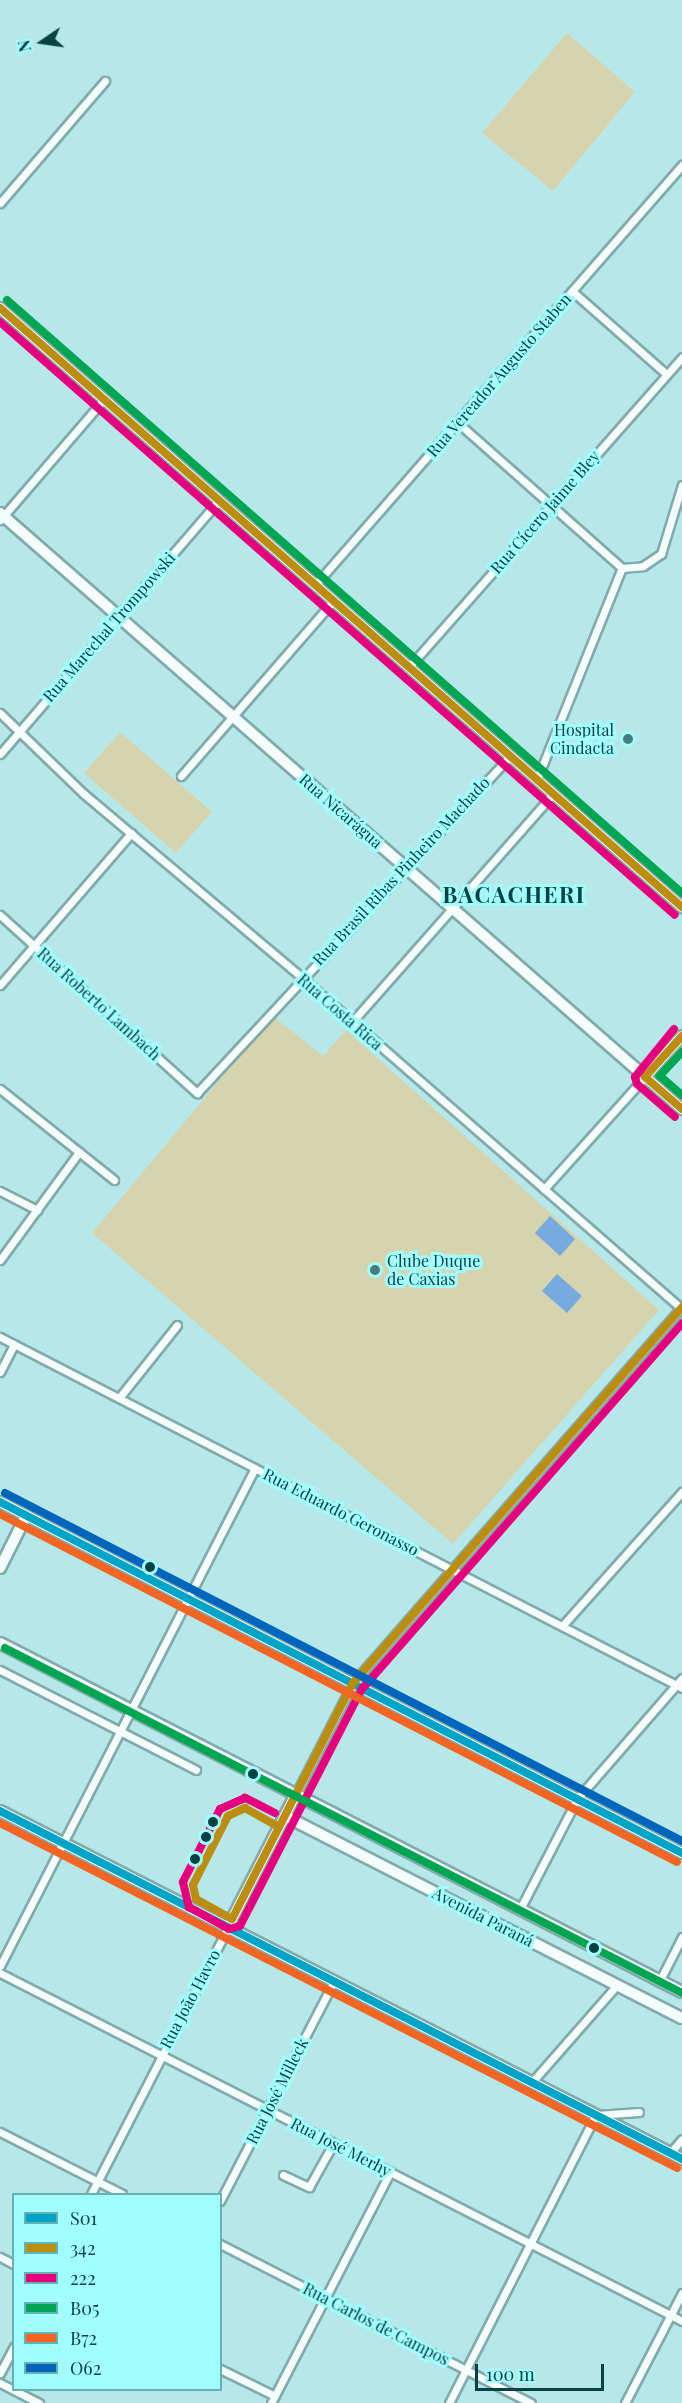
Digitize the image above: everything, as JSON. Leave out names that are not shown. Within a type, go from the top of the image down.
[{"type":"main road","points":[[0,308],[682,907]]},
{"type":"main road","name":"Rua Nicarágua","points":[[1,517],[118,616],[682,1109]]},
{"type":"main road","points":[[645,1077],[682,1036]]},
{"type":"main road","points":[[0,1502],[682,1853]]},
{"type":"main road","points":[[0,1568],[27,1516]]},
{"type":"main road","name":"Avenida Paraná","points":[[0,1643],[682,1992]]},
{"type":"main road","name":"Rua João Havro","points":[[228,1927],[296,1794]]},
{"type":"main road","points":[[0,1811],[682,2159]]},
{"type":"main road","name":"Avenida Paraná","points":[[285,1816],[682,2018]]},
{"type":"street","points":[[0,204],[105,81]]},
{"type":"street","name":"Rua Vereador Augusto Staben","points":[[315,585],[682,165]]},
{"type":"street","points":[[572,291],[666,374]]},
{"type":"street","name":"Rua Cícero Jaime Bley","points":[[409,667],[682,357]]},
{"type":"street","points":[[1,517],[104,399]]},
{"type":"street","points":[[457,422],[622,568],[643,566],[661,554],[682,485]]},
{"type":"street","name":"Rua Marechal Trompowski","points":[[0,754],[219,500]]},
{"type":"street","points":[[537,779],[622,568]]},
{"type":"street","points":[[181,776],[333,601]]},
{"type":"street","name":"Rua Costa Rica","points":[[0,713],[84,794],[301,977],[682,1308]]},
{"type":"street","name":"Rua Brasil Ribas Pinheiro Machado","points":[[197,1093],[301,977],[510,756]]},
{"type":"street","points":[[352,1022],[553,794]]},
{"type":"street","points":[[0,985],[130,833]]},
{"type":"street","name":"Rua Roberto Lambach","points":[[0,915],[197,1093]]},
{"type":"street","points":[[544,1189],[645,1077]]},
{"type":"street","points":[[0,1089],[114,1180]]},
{"type":"street","points":[[0,1260],[79,1152]]},
{"type":"street","points":[[0,1191],[37,1210]]},
{"type":"street","points":[[296,1794],[353,1683],[682,1308]]},
{"type":"street","points":[[119,1398],[177,1325]]},
{"type":"street","name":"Rua Eduardo Geronasso","points":[[0,1337],[679,1686]]},
{"type":"street","points":[[0,1372],[14,1344]]},
{"type":"street","points":[[0,1966],[255,1468]]},
{"type":"street","points":[[562,1626],[682,1492]]},
{"type":"street","points":[[0,1670],[196,1770]]},
{"type":"street","points":[[520,1909],[577,1799],[679,1686],[682,1677]]},
{"type":"street","name":"Rua João Havro","points":[[92,2193],[228,1927]]},
{"type":"street","points":[[660,1980],[682,1937]]},
{"type":"street","name":"Rua José Merhy","points":[[0,1973],[682,2321]]},
{"type":"street","name":"Rua José Milleck","points":[[222,2196],[334,1981]]},
{"type":"street","points":[[532,2082],[617,1986]]},
{"type":"street","points":[[449,2403],[596,2115],[639,2112]]},
{"type":"street","points":[[0,2132],[120,2193]]},
{"type":"street","points":[[670,2153],[682,2139]]},
{"type":"street","points":[[283,2175],[309,2187],[333,2144]]},
{"type":"street","points":[[222,2370],[273,2400],[390,2172]]},
{"type":"street","name":"Rua Carlos de Campos","points":[[222,2245],[531,2403]]},
{"type":"street","points":[[625,2403],[682,2293]]},
{"type":"street","points":[[0,2373],[12,2351]]},
{"type":"street","points":[[16,2391],[39,2403]]},
{"type":"shaded area","points":[[567,33],[635,92],[553,191],[482,133]]},
{"type":"shaded area","points":[[120,732],[212,812],[176,853],[84,773]]},
{"type":"shaded area","name":"Clube Duque de Caxias","points":[[273,1016],[323,1056],[346,1030],[659,1310],[453,1544],[92,1233]]},
{"type":"water","points":[[550,1216],[575,1239],[560,1256],[535,1233]]},
{"type":"water","points":[[557,1274],[582,1296],[567,1313],[542,1291]]},
{"type":"transit line","name":"B05","points":[[7,300],[682,893]]},
{"type":"transit line","name":"342","points":[[0,308],[682,907]]},
{"type":"transit line","name":"222","points":[[0,322],[675,915]]},
{"type":"transit line","name":"222","points":[[674,1029],[635,1077],[637,1084],[675,1117]]},
{"type":"transit line","name":"342","points":[[682,1036],[645,1077],[682,1109]]},
{"type":"transit line","name":"B05","points":[[682,1052],[660,1076],[682,1095]]},
{"type":"transit line","name":"342","points":[[279,1827],[245,1808],[228,1816],[193,1885],[196,1899],[232,1919],[353,1683],[682,1307]]},
{"type":"transit line","name":"222","points":[[275,1813],[245,1798],[220,1809],[183,1882],[189,1907],[229,1929],[240,1926],[362,1689],[682,1323]]},
{"type":"transit line","name":"O62","points":[[5,1493],[682,1841]]},
{"type":"transit line","name":"S01","points":[[0,1502],[682,1853]]},
{"type":"transit line","name":"B72","points":[[0,1514],[677,1862]]},
{"type":"transit line","name":"B05","points":[[5,1648],[682,1993]]},
{"type":"transit line","name":"S01","points":[[0,1811],[682,2159]]},
{"type":"transit line","name":"B72","points":[[0,1823],[677,2168]]},
{"type":"place","name":"Hospital Cindacta","points":[[628,739]]},
{"type":"place","name":"Clube Duque de Caxias","points":[[375,1270]]},
{"type":"district","name":"BACACHERI","points":[[514,895]]}]
